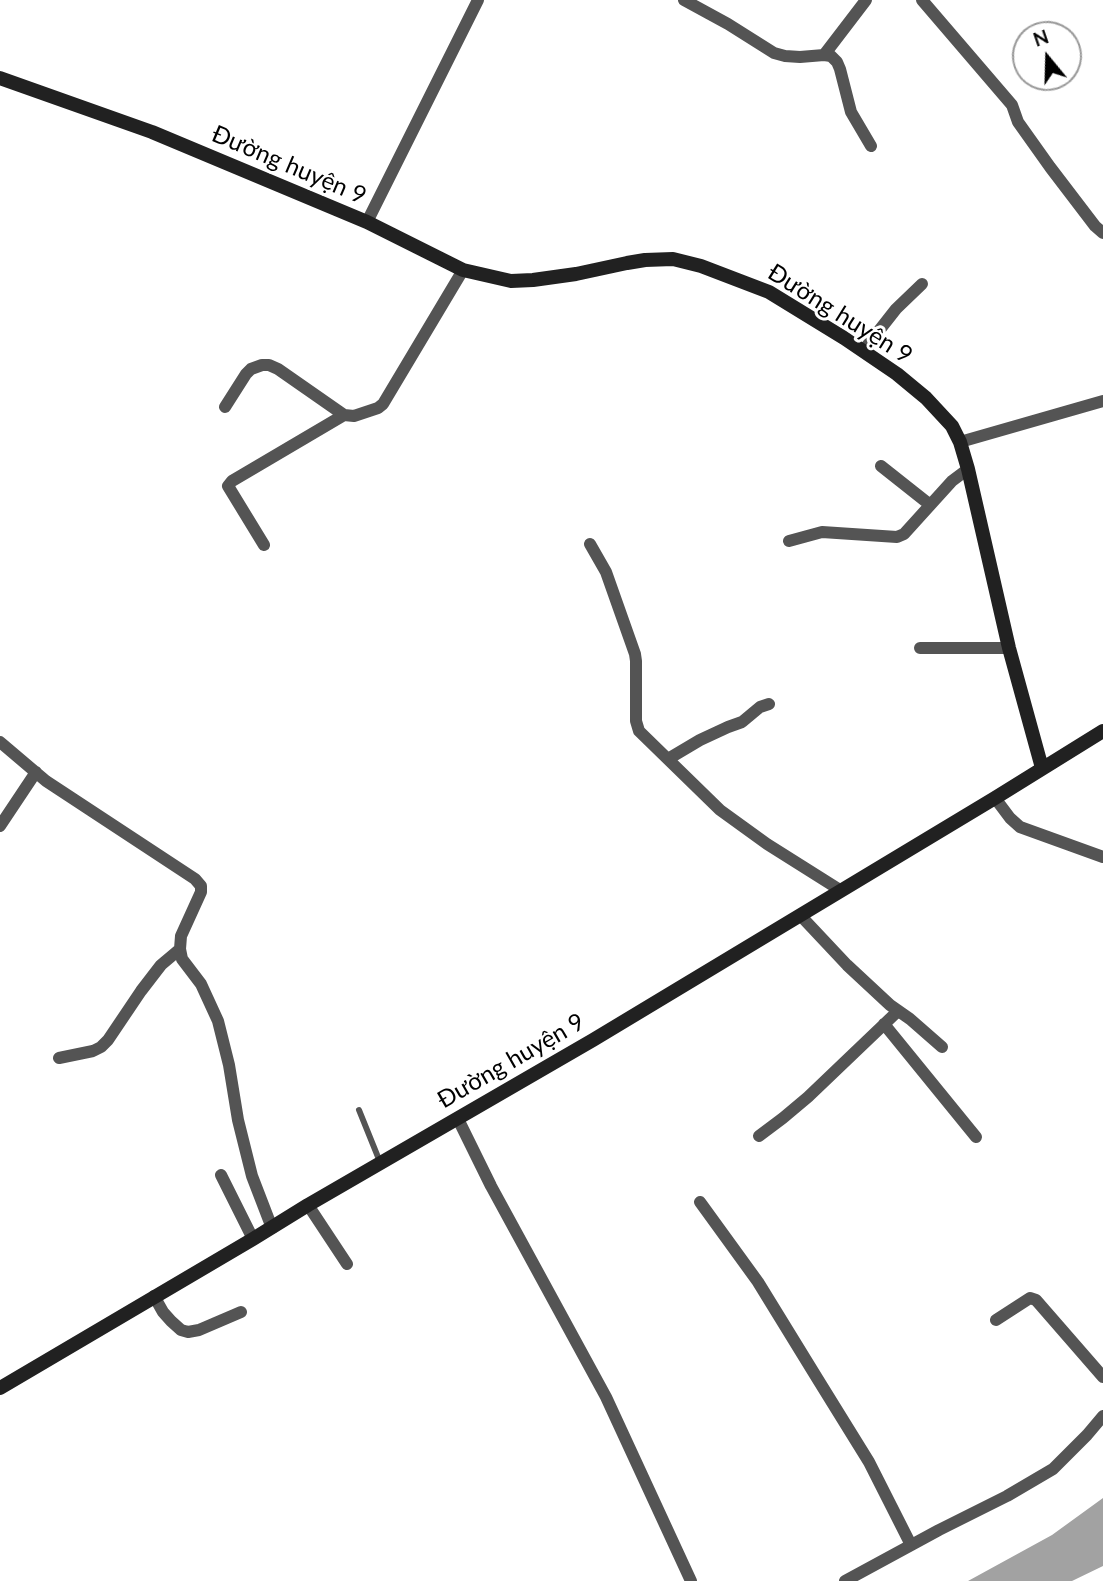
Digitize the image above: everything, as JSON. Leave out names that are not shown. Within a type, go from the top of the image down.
[{"type":"street","points":[[367,222],[478,0]]},
{"type":"street","points":[[684,0],[774,54],[831,56],[840,69],[851,112],[871,146]]},
{"type":"street","points":[[824,55],[866,0]]},
{"type":"street","points":[[922,0],[1012,105],[1018,121],[1050,167],[1103,233]]},
{"type":"street","name":"Đường huyện 9","points":[[0,78],[152,132],[367,222],[463,270],[511,281],[533,280],[645,260],[673,259],[701,266],[769,292],[863,351],[926,398],[952,426],[960,442],[1009,648],[1042,768]]},
{"type":"street","points":[[225,407],[251,369],[269,365],[344,415],[354,416],[378,408],[383,404],[463,270]]},
{"type":"street","points":[[863,351],[896,309],[922,284]]},
{"type":"street","points":[[960,442],[1103,401]]},
{"type":"street","points":[[264,545],[231,492],[229,486],[232,481],[344,415]]},
{"type":"street","points":[[881,466],[929,504]]},
{"type":"street","points":[[789,541],[822,532],[897,537],[904,534],[929,504],[968,469]]},
{"type":"street","points":[[590,544],[606,572],[635,654],[636,726],[639,731],[720,810],[767,844],[840,890]]},
{"type":"street","points":[[920,648],[1009,648]]},
{"type":"street","points":[[668,759],[700,740],[742,722],[769,704]]},
{"type":"street","name":"Đường huyện 9","points":[[0,1388],[458,1119],[1103,731]]},
{"type":"street","points":[[0,742],[46,781],[195,878],[201,886],[201,892],[181,936],[182,959],[201,984],[218,1021],[252,1176],[272,1228]]},
{"type":"street","points":[[0,826],[36,772]]},
{"type":"street","points":[[995,798],[1020,827],[1103,857]]},
{"type":"street","points":[[800,915],[846,965],[942,1047]]},
{"type":"street","points":[[59,1058],[101,1047],[161,965],[180,949]]},
{"type":"street","points":[[759,1136],[808,1097],[898,1011]]},
{"type":"street","points":[[884,1024],[976,1137]]},
{"type":"street","points":[[458,1119],[491,1186],[606,1397],[691,1581]]},
{"type":"street","points":[[221,1175],[253,1239]]},
{"type":"street","points":[[700,1202],[758,1282],[811,1367],[869,1462],[911,1545]]},
{"type":"street","points":[[308,1205],[346,1264]]},
{"type":"street","points":[[154,1296],[171,1321],[188,1332],[241,1312]]},
{"type":"street","points":[[996,1320],[1030,1298],[1035,1300],[1103,1377]]},
{"type":"street","points":[[845,1581],[1053,1469],[1103,1416]]},
{"type":"lane","points":[[359,1110],[380,1164]]},
{"type":"shaded area","points":[[1103,1498],[1103,1566],[1072,1581],[968,1581],[1052,1535]]}]
